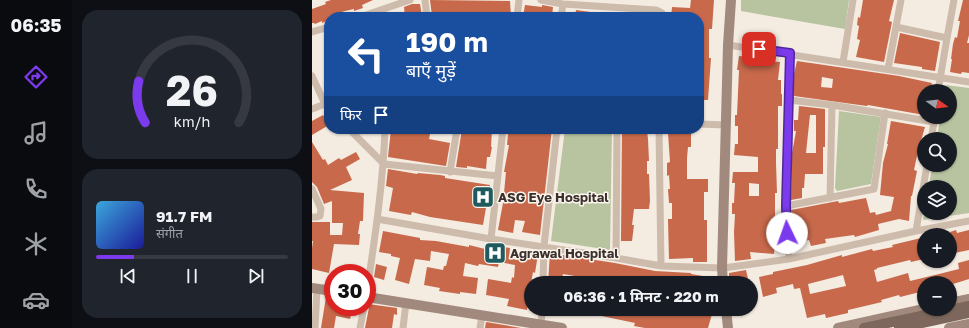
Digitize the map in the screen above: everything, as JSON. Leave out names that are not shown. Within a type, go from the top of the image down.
[{"type":"main road","points":[[864,328],[969,306]]},
{"type":"main road","points":[[899,328],[969,313]]},
{"type":"street","points":[[383,12],[410,0]]},
{"type":"street","points":[[425,0],[426,12]]},
{"type":"street","points":[[518,12],[519,0]]},
{"type":"street","points":[[541,0],[563,4],[656,10],[660,12]]},
{"type":"street","points":[[723,276],[728,45],[731,0]]},
{"type":"street","points":[[843,62],[853,0]]},
{"type":"street","points":[[888,70],[901,0]]},
{"type":"street","points":[[939,84],[952,0]]},
{"type":"street","points":[[562,12],[563,4]]},
{"type":"street","points":[[896,27],[947,38]]},
{"type":"street","points":[[312,32],[324,28]]},
{"type":"street","points":[[728,45],[790,53],[969,82]]},
{"type":"street","points":[[789,260],[786,206],[790,53]]},
{"type":"street","points":[[312,76],[324,100]]},
{"type":"street","points":[[789,100],[917,118]]},
{"type":"street","points":[[830,198],[832,105]]},
{"type":"street","points":[[312,109],[324,107]]},
{"type":"street","points":[[786,206],[874,189],[885,113]]},
{"type":"street","points":[[704,124],[726,125]]},
{"type":"street","points":[[354,134],[384,164],[498,176]]},
{"type":"street","points":[[371,264],[384,164],[384,134]]},
{"type":"street","points":[[450,172],[456,134]]},
{"type":"street","points":[[491,239],[502,134]]},
{"type":"street","points":[[543,276],[544,246],[557,134]]},
{"type":"street","points":[[616,258],[617,134]]},
{"type":"street","points":[[659,134],[661,266]]},
{"type":"street","points":[[916,231],[926,172]]},
{"type":"street","points":[[312,190],[321,209],[321,213],[317,218],[312,217]]},
{"type":"street","points":[[378,219],[491,239],[544,246],[661,266],[722,268],[789,260],[916,231],[969,221]]},
{"type":"street","points":[[315,288],[315,328]]},
{"type":"street","points":[[376,298],[482,315],[523,325],[562,328]]},
{"type":"street","points":[[957,302],[969,299]]},
{"type":"street","points":[[404,328],[406,303]]},
{"type":"street","points":[[838,328],[917,311]]},
{"type":"street","points":[[480,328],[482,315]]},
{"type":"street","points":[[360,328],[362,316]]},
{"type":"street","points":[[541,326],[542,316]]},
{"type":"street","points":[[727,316],[728,328]]},
{"type":"street","points":[[949,328],[969,324]]},
{"type":"green space","points":[[741,0],[849,0],[845,29],[741,11]]},
{"type":"green space","points":[[957,86],[969,88],[969,213],[957,215],[957,180],[930,180],[931,172],[957,172],[957,132],[938,132],[939,124],[957,124]]},
{"type":"green space","points":[[839,111],[881,117],[871,184],[837,191],[835,188]]},
{"type":"green space","points":[[564,134],[612,134],[610,250],[551,241]]},
{"type":"building","points":[[331,0],[373,0],[362,5],[363,8],[354,11],[354,9],[342,12],[324,12],[324,22],[322,23],[322,21],[315,24],[312,23],[312,9],[326,4],[325,2]]},
{"type":"building","points":[[430,0],[510,1],[511,12],[432,12]]},
{"type":"building","points":[[691,0],[714,0],[712,29],[709,29],[709,58],[711,58],[708,100],[704,100],[704,12],[672,12],[672,7],[690,8]]},
{"type":"building","points":[[863,0],[894,0],[889,21],[892,22],[884,62],[856,57],[860,40],[857,39],[859,26],[857,25],[858,17],[860,18]]},
{"type":"building","points":[[963,0],[969,0],[969,35],[967,43],[969,43],[969,73],[962,72],[961,74],[950,72],[953,44],[955,37],[957,38],[960,21],[958,21]]},
{"type":"building","points":[[412,4],[420,4],[421,12],[404,12],[404,7]]},
{"type":"building","points":[[525,5],[542,7],[542,5],[553,7],[552,12],[524,12]]},
{"type":"building","points":[[576,10],[591,12],[576,12]]},
{"type":"building","points":[[900,33],[940,42],[935,71],[922,69],[922,67],[894,63]]},
{"type":"building","points":[[739,56],[757,58],[757,60],[780,62],[778,80],[781,80],[782,106],[778,106],[778,149],[776,149],[777,193],[775,193],[775,220],[773,220],[773,241],[775,241],[774,254],[750,252],[751,259],[735,261],[735,214],[732,214],[735,183],[732,183],[733,172],[758,172],[758,157],[734,155],[735,144],[738,144],[738,126],[735,126],[735,115],[737,115],[739,70],[737,70]],"holes":[[[749,183],[759,184],[759,196],[749,196]]]},
{"type":"building","points":[[797,61],[899,76],[932,83],[917,84],[917,114],[868,105],[794,96],[794,74]],"holes":[[[822,77],[833,79],[832,88],[821,87]]]},
{"type":"building","points":[[799,106],[825,109],[823,174],[805,174],[804,188],[802,188],[802,198],[791,200],[792,153],[796,131],[794,131],[794,120],[798,120]],"holes":[[[810,115],[816,115],[816,153],[806,153]]]},
{"type":"building","points":[[323,115],[324,117],[324,128],[312,135],[312,121]]},
{"type":"building","points":[[891,121],[925,127],[924,132],[917,132],[917,156],[914,170],[917,171],[911,196],[909,221],[899,219],[878,224],[879,230],[855,237],[854,235],[825,239],[826,243],[811,246],[809,240],[795,243],[791,210],[838,201],[839,203],[866,198],[870,213],[875,212],[876,215],[891,211],[894,197],[880,195],[883,163]]},
{"type":"building","points":[[390,134],[430,134],[429,139],[450,143],[446,166],[388,157]]},
{"type":"building","points":[[461,134],[492,134],[492,147],[490,157],[487,157],[486,169],[467,166],[467,168],[456,167]]},
{"type":"building","points":[[508,134],[551,134],[540,235],[522,232],[525,221],[515,220],[513,233],[498,230],[503,203],[506,172],[504,172],[509,145],[507,145]]},
{"type":"building","points":[[622,134],[647,134],[649,161],[647,161],[647,174],[649,174],[649,209],[634,209],[632,241],[621,241]]},
{"type":"building","points":[[668,134],[691,134],[691,147],[688,147],[687,158],[687,179],[708,179],[708,192],[704,192],[704,220],[707,220],[707,262],[693,262],[693,258],[669,259],[668,219],[672,219],[672,203],[669,203],[668,189],[670,189],[669,175],[667,176],[667,163],[670,162]]},
{"type":"building","points":[[312,142],[323,160],[325,159],[328,165],[339,158],[341,160],[356,152],[360,159],[346,167],[352,180],[330,190],[364,193],[363,221],[360,221],[358,234],[360,234],[359,245],[334,244],[331,264],[324,264],[324,272],[312,269],[312,222],[330,222],[330,235],[342,235],[343,223],[332,223],[332,201],[324,204],[317,187],[312,182]]},
{"type":"building","points":[[388,169],[417,174],[440,175],[445,176],[445,178],[490,185],[483,225],[430,217],[412,212],[411,215],[389,211],[393,188],[386,186]]},
{"type":"building","points":[[969,230],[969,250],[957,253],[957,233]]},
{"type":"building","points":[[383,231],[420,238],[420,240],[436,241],[469,247],[469,245],[489,250],[489,245],[510,248],[509,258],[517,260],[519,251],[538,254],[535,273],[533,272],[532,276],[524,276],[524,309],[507,306],[509,299],[486,295],[488,279],[511,283],[512,277],[514,278],[515,265],[499,262],[498,267],[479,264],[478,266],[465,263],[463,276],[478,278],[476,294],[460,292],[460,294],[439,291],[440,288],[424,285],[427,267],[443,270],[444,266],[446,266],[449,254],[431,251],[430,261],[415,259],[409,284],[395,280],[400,258],[391,256],[391,254],[379,252]]},
{"type":"building","points":[[917,239],[917,261],[911,262],[910,260],[877,268],[874,270],[877,282],[908,273],[910,281],[917,279],[917,293],[900,297],[899,295],[881,300],[882,302],[848,310],[848,313],[826,318],[825,314],[807,318],[800,288],[794,289],[793,284],[776,288],[777,293],[763,297],[759,277],[773,274],[773,272],[807,265],[842,255],[842,257],[872,249],[873,251],[893,247],[892,245]],"holes":[[[843,275],[846,286],[810,294],[808,284]]]},
{"type":"building","points":[[550,253],[655,271],[691,273],[703,276],[575,276],[563,274],[563,276],[548,276]]},
{"type":"building","points":[[969,260],[969,279],[957,283],[957,276],[930,276],[959,269],[958,263]]},
{"type":"building","points":[[376,264],[387,267],[384,280],[376,278]]},
{"type":"building","points":[[746,270],[747,276],[729,276],[729,273]]},
{"type":"building","points":[[376,305],[397,308],[397,315],[394,314],[392,328],[365,328],[367,316],[376,316]]},
{"type":"building","points":[[324,309],[324,316],[336,316],[334,328],[321,328]]},
{"type":"building","points":[[336,316],[351,316],[350,319]]},
{"type":"building","points":[[602,316],[711,316],[708,328],[645,328],[634,326],[635,323]]},
{"type":"building","points":[[486,322],[521,328],[485,328]]},
{"type":"place","name":"ASG Eye Hospital","points":[[483,197]]},
{"type":"place","name":"Agrawal Hospital","points":[[495,253]]},
{"type":"route","points":[[759,49],[790,53],[786,206],[787,233]]}]
